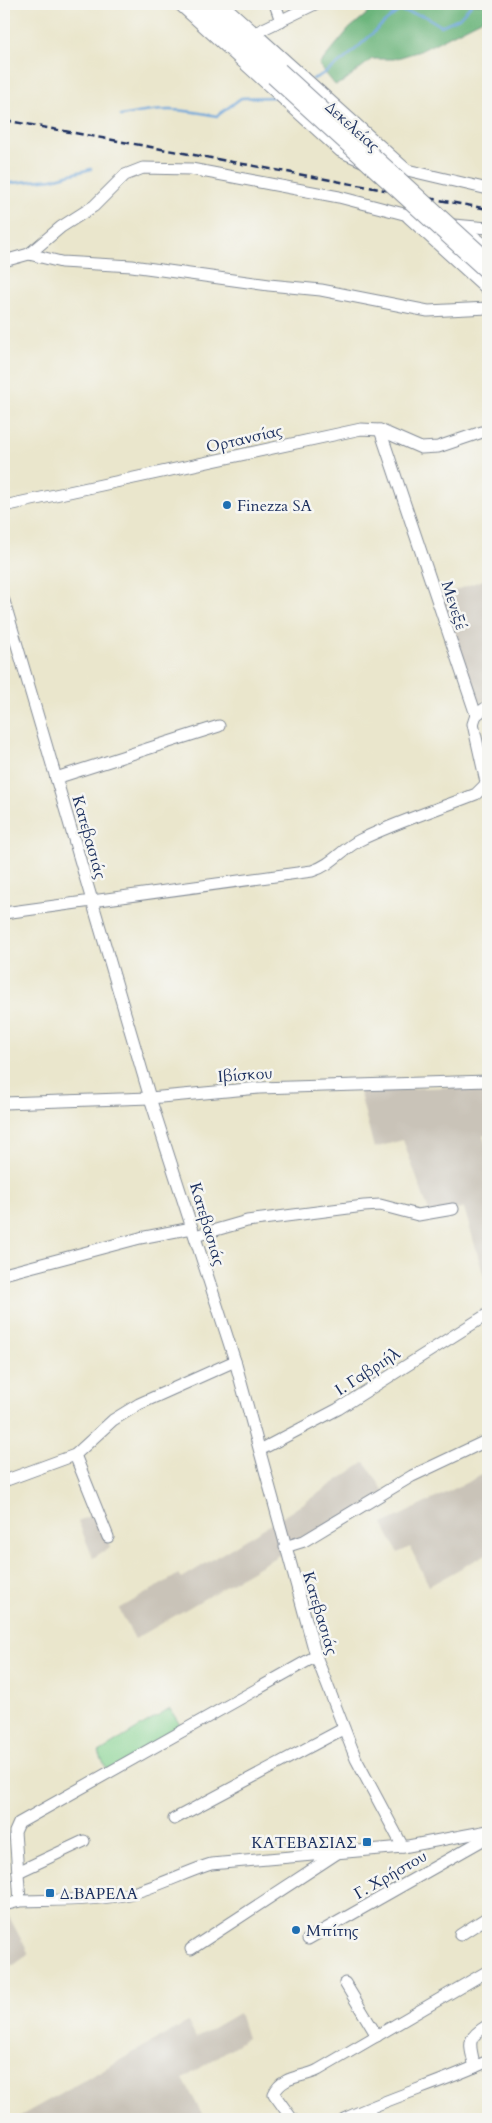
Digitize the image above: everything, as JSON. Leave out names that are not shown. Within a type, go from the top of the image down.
[{"type":"main road","name":"Δεκελείας","points":[[194,4],[488,273]]},
{"type":"main road","name":"Δεκελείας","points":[[208,4],[274,77],[488,260]]},
{"type":"street","points":[[179,4],[274,77],[290,105],[340,151],[371,164],[407,170],[488,189]]},
{"type":"street","points":[[223,4],[407,170]]},
{"type":"street","points":[[276,4],[281,21]]},
{"type":"street","points":[[255,33],[315,4]]},
{"type":"street","points":[[371,164],[376,143]]},
{"type":"street","points":[[4,261],[30,254],[61,227],[94,206],[125,175],[143,168],[191,169],[339,197],[442,224],[488,228]]},
{"type":"street","points":[[406,216],[488,290]]},
{"type":"street","points":[[458,226],[488,247]]},
{"type":"street","points":[[30,254],[61,262],[132,266],[269,285],[321,290],[428,311],[488,308]]},
{"type":"street","name":"Ορτανσίας","points":[[4,506],[361,429],[380,430],[422,448],[438,447],[488,430]]},
{"type":"street","name":"Μενεξέ","points":[[380,430],[476,715],[473,724],[487,789]]},
{"type":"street","name":"Κατεβασιάς","points":[[4,602],[9,641],[56,778],[150,1098],[235,1361],[316,1656],[356,1759],[403,1847]]},
{"type":"street","points":[[476,715],[488,706]]},
{"type":"street","points":[[56,778],[219,726]]},
{"type":"street","points":[[4,913],[312,871],[332,862],[342,852],[360,840],[487,789]]},
{"type":"street","name":"Ιβίσκου","points":[[4,1102],[150,1098],[259,1088],[488,1081]]},
{"type":"street","points":[[4,1274],[140,1238],[193,1232],[247,1221],[364,1206],[380,1206],[418,1215],[453,1209]]},
{"type":"street","name":"Ι. Γαβριήλ","points":[[260,1450],[338,1408],[488,1314]]},
{"type":"street","points":[[4,1481],[74,1455],[113,1420],[139,1404],[235,1361]]},
{"type":"street","points":[[285,1547],[304,1540],[418,1473],[486,1441]]},
{"type":"street","points":[[74,1455],[108,1537]]},
{"type":"street","points":[[20,1902],[15,1832],[19,1823],[316,1656]]},
{"type":"street","points":[[174,1819],[343,1729]]},
{"type":"street","points":[[4,1905],[20,1902],[123,1896],[156,1886],[181,1874],[211,1864],[403,1847],[488,1831]]},
{"type":"street","name":"Γ. Χρήστου","points":[[308,1939],[488,1837]]},
{"type":"street","points":[[18,1872],[84,1842]]},
{"type":"street","points":[[191,1949],[338,1852]]},
{"type":"street","points":[[460,1935],[488,1917]]},
{"type":"street","points":[[292,2119],[274,2094],[288,2079],[311,2074],[488,1971]]},
{"type":"street","points":[[345,1983],[378,2036]]},
{"type":"street","points":[[475,2067],[470,2040],[473,2035],[488,2025]]},
{"type":"street","points":[[344,2119],[379,2103],[453,2078],[488,2061]]},
{"type":"shaded area","points":[[488,578],[488,699],[476,703],[440,596]]},
{"type":"shaded area","points":[[488,1086],[488,1134],[483,1136],[488,1152],[488,1290],[464,1208],[431,1217],[403,1140],[374,1148],[359,1090]]},
{"type":"shaded area","points":[[365,1462],[385,1493],[135,1639],[119,1609],[179,1574],[182,1578],[289,1513]]},
{"type":"shaded area","points":[[488,1472],[488,1553],[429,1586],[410,1547],[398,1553],[383,1524]]},
{"type":"shaded area","points":[[96,1513],[110,1547],[93,1558],[78,1521]]},
{"type":"shaded area","points":[[4,1913],[7,1913],[29,1954],[4,1972]]},
{"type":"shaded area","points":[[239,2013],[247,2038],[183,2079],[205,2119],[15,2119],[188,2022],[196,2038]]},
{"type":"green space","points":[[370,4],[488,4],[488,13],[481,20],[420,51],[394,59],[372,59],[343,82],[335,85],[319,65],[349,29],[368,13]]},
{"type":"green space","points":[[170,1709],[182,1728],[107,1772],[99,1752]]},
{"type":"waterway","points":[[313,79],[338,64],[399,11],[425,16],[441,26],[459,18],[472,4]]},
{"type":"waterway","points":[[121,116],[169,110],[217,116],[241,98],[274,97]]},
{"type":"waterway","points":[[4,189],[11,183],[52,179],[91,169]]},
{"type":"railway","points":[[4,120],[488,209]]},
{"type":"place","name":"Finezza SA","points":[[227,505]]},
{"type":"place","name":"ΚΑΤΕΒΑΣΙΑΣ","points":[[367,1842]]},
{"type":"place","name":"Δ.ΒΑΡΕΛΑ","points":[[50,1893]]},
{"type":"place","name":"Μπίτης","points":[[296,1930]]}]
